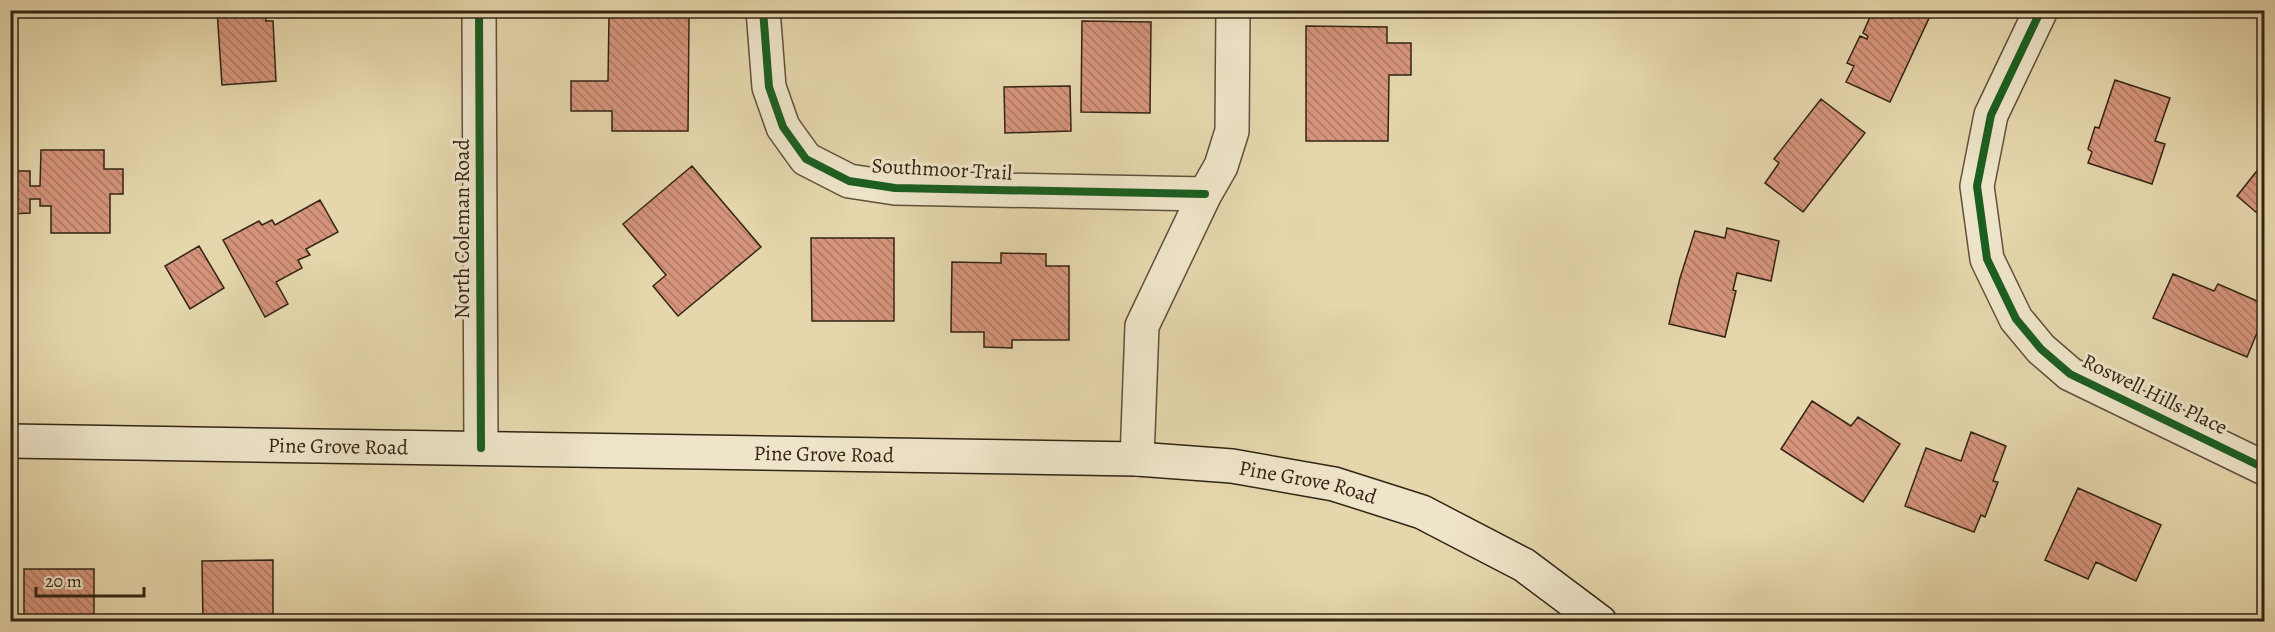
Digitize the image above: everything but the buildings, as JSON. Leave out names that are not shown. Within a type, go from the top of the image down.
[{"type":"street","name":"North Coleman Road","points":[[478,10],[481,448]]},
{"type":"street","name":"Southmoor Trail","points":[[763,10],[769,87],[783,127],[806,159],[849,181],[895,188],[1205,194]]},
{"type":"street","points":[[1137,459],[1142,326],[1205,194],[1221,166],[1232,131],[1233,10]]},
{"type":"street","name":"Roswell Hills Place","points":[[2041,10],[1991,115],[1977,186],[1987,259],[2011,309],[2016,319],[2041,348],[2070,374],[2265,468]]},
{"type":"street","name":"Pine Grove Road","points":[[10,441],[1137,459],[1232,466],[1334,484],[1422,512],[1524,564],[1600,621]]},
{"type":"cycle path","points":[[479,10],[481,448]]},
{"type":"cycle path","points":[[763,10],[769,87],[783,127],[806,159],[849,181],[895,188],[1205,194]]},
{"type":"cycle path","points":[[2041,10],[1991,115],[1977,186],[1987,259],[2016,319],[2041,349],[2070,374],[2264,468]]}]
